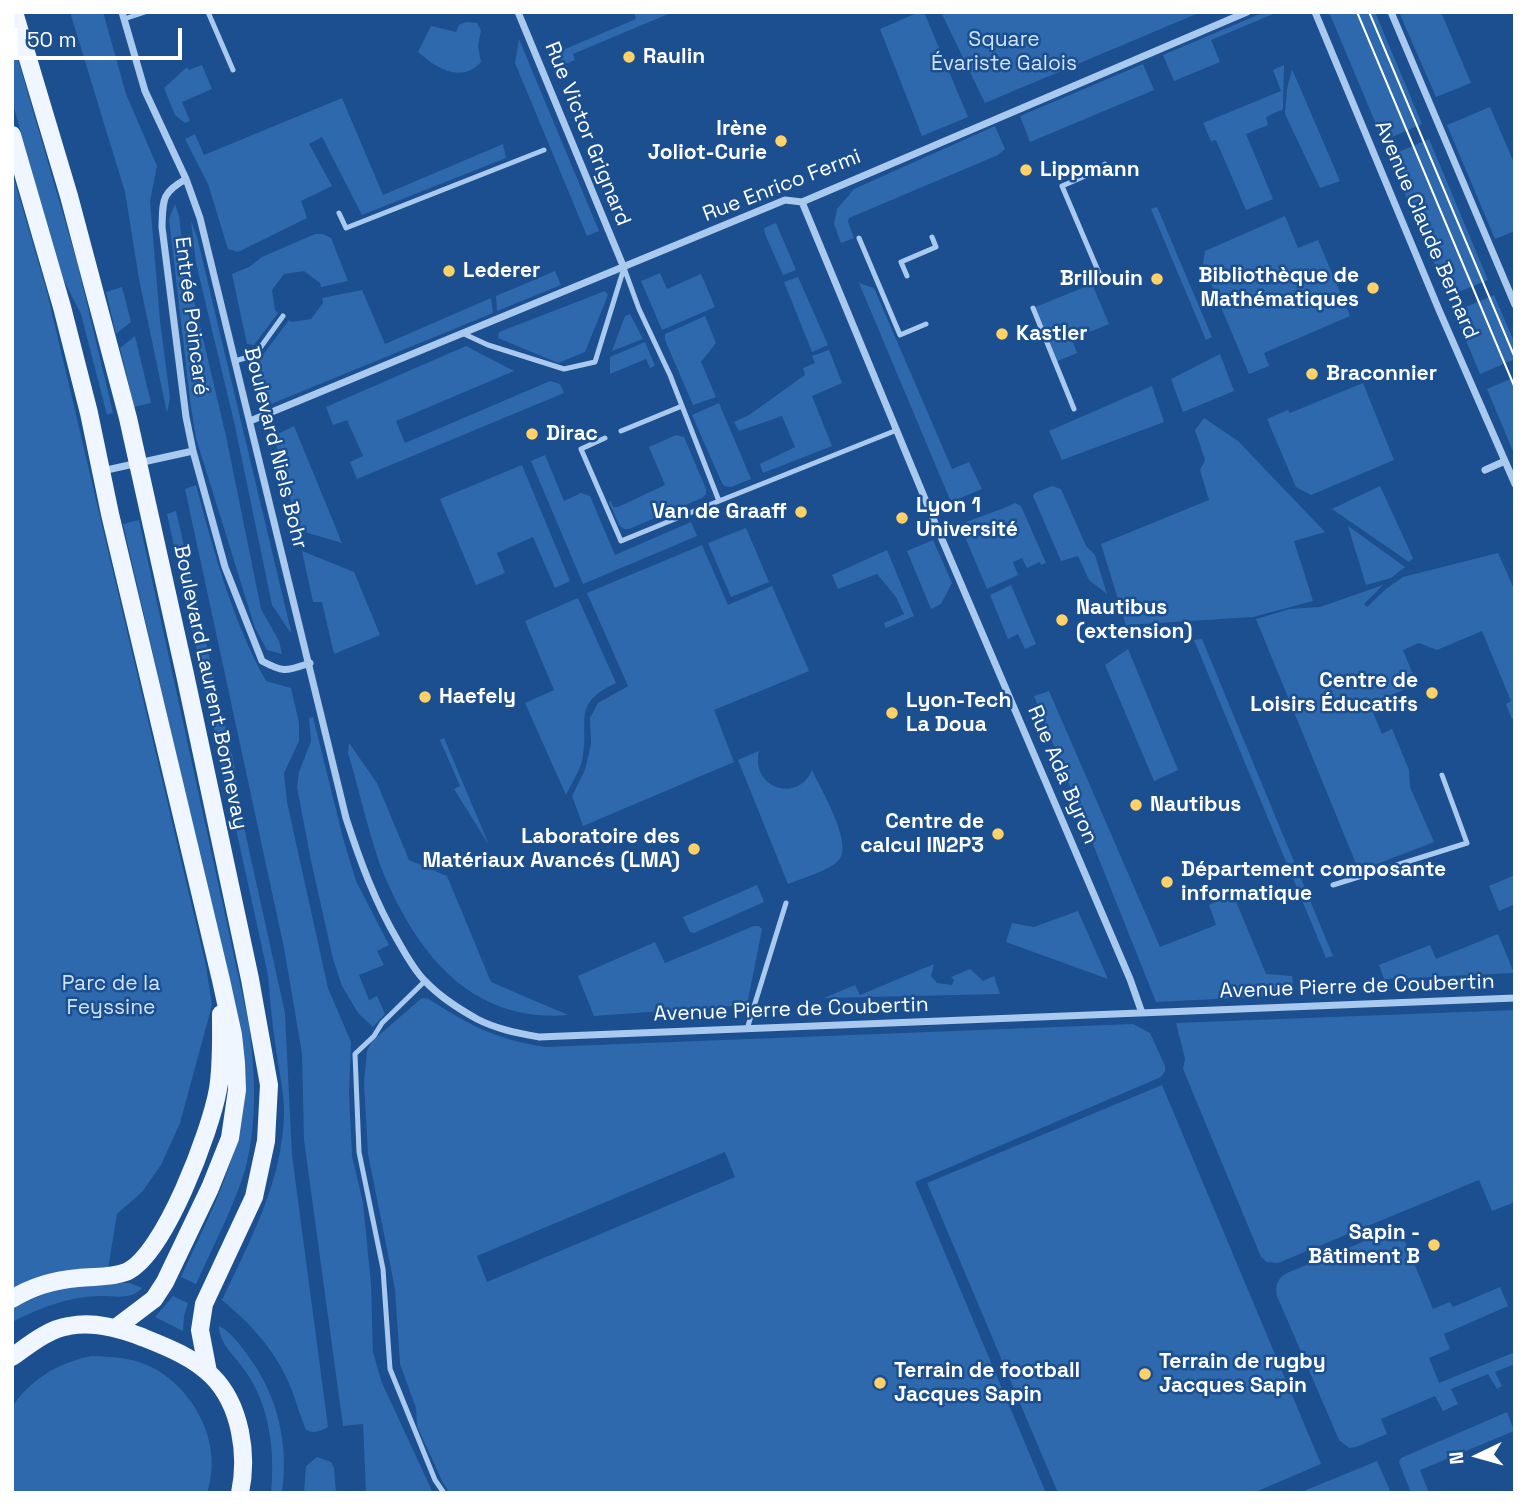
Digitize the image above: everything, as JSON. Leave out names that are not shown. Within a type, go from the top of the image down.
[{"type":"main road","name":"Boulevard Laurent Bonnevay","points":[[15,12],[69,196],[138,463],[242,941],[269,1085],[266,1142],[254,1197],[204,1304],[200,1330],[208,1372]]},
{"type":"main road","points":[[12,135],[62,307],[221,981],[236,1063],[237,1090],[230,1138],[210,1188],[165,1282],[154,1298],[117,1327]]},
{"type":"main road","points":[[12,1299],[47,1284],[123,1273],[138,1266],[150,1251],[188,1182],[218,1089],[221,981]]},
{"type":"main road","points":[[12,1357],[45,1335],[68,1326],[117,1327],[178,1352],[208,1372],[225,1393],[241,1434],[244,1468],[240,1493]]},
{"type":"street","name":"Rue Victor Grignard","points":[[518,12],[624,268]]},
{"type":"street","name":"Rue Enrico Fermi","points":[[250,421],[785,200],[802,202],[1247,12]]},
{"type":"street","name":"Avenue Claude Bernard","points":[[1315,12],[1515,484]]},
{"type":"street","points":[[1391,12],[1515,305]]},
{"type":"street","name":"Boulevard Niels Bohr","points":[[123,16],[145,91],[186,179],[200,218],[310,663]]},
{"type":"street","name":"Entrée Poincaré","points":[[186,179],[172,187],[163,198],[162,227],[186,417],[193,451],[225,567],[262,661],[279,670],[310,663]]},
{"type":"street","name":"Rue Ada Byron","points":[[802,202],[1142,1013]]},
{"type":"street","points":[[101,471],[193,451]]},
{"type":"street","points":[[1485,470],[1505,461]]},
{"type":"street","name":"Avenue Pierre de Coubertin","points":[[310,663],[346,818],[363,871],[380,911],[410,962],[425,981],[478,1020],[505,1030],[539,1037],[1515,998]]},
{"type":"lane","points":[[123,16],[145,12]]},
{"type":"lane","points":[[208,12],[233,70]]},
{"type":"lane","points":[[339,213],[346,228],[544,150]]},
{"type":"lane","points":[[1102,280],[1062,186],[1106,167],[1105,164]]},
{"type":"lane","points":[[907,276],[901,262],[936,247],[932,237]]},
{"type":"lane","points":[[859,238],[900,335],[926,324]]},
{"type":"lane","points":[[462,333],[488,345],[564,369],[595,362],[624,268]]},
{"type":"lane","points":[[624,268],[719,501]]},
{"type":"lane","points":[[1033,308],[1074,409]]},
{"type":"lane","points":[[235,361],[255,355],[283,317]]},
{"type":"lane","points":[[621,431],[682,406]]},
{"type":"lane","points":[[605,438],[581,449],[621,541],[897,430]]},
{"type":"lane","points":[[1333,885],[1467,843],[1443,775]]},
{"type":"lane","points":[[747,1029],[786,903]]},
{"type":"lane","points":[[425,981],[355,1054],[359,1152],[383,1269],[390,1369],[435,1480],[444,1493]]},
{"type":"green space","points":[[70,12],[103,12],[126,94],[157,166],[150,201],[160,321],[170,398],[167,413],[139,279],[125,192]]},
{"type":"green space","points":[[634,12],[673,12],[573,54],[575,60],[563,65],[558,52],[636,19]]},
{"type":"green space","points":[[924,12],[968,117],[922,136],[880,29]]},
{"type":"green space","name":"Square Évariste Galois","points":[[941,12],[1201,12],[985,103]]},
{"type":"green space","points":[[1265,12],[1278,12],[1211,40],[1220,62],[1174,81],[1163,55]]},
{"type":"green space","points":[[1329,12],[1375,12],[1422,124],[1383,141]]},
{"type":"green space","points":[[1399,12],[1441,12],[1471,83],[1436,97]]},
{"type":"green space","points":[[466,22],[477,23],[481,30],[478,46],[481,62],[473,69],[457,73],[449,71],[418,52],[431,26],[456,32],[459,25]]},
{"type":"green space","points":[[12,39],[77,262],[113,413],[107,415],[81,314],[60,273],[12,100]]},
{"type":"green space","points":[[519,39],[599,231],[587,236],[515,63]]},
{"type":"green space","points":[[1143,64],[1154,90],[1030,142],[1020,116]]},
{"type":"green space","points":[[202,65],[212,89],[182,102],[190,121],[185,123],[175,115],[164,88],[187,67],[189,70]]},
{"type":"green space","points":[[1284,65],[1283,109],[1266,117],[1268,125],[1246,134],[1273,199],[1246,210],[1216,140],[1211,141],[1203,123],[1281,91],[1273,70]]},
{"type":"green space","points":[[1292,69],[1340,181],[1320,188],[1285,114]]},
{"type":"green space","points":[[342,98],[383,195],[503,144],[506,158],[362,215],[322,137],[309,144],[332,186],[301,201],[307,218],[238,252],[228,249],[208,184],[185,139],[195,134],[204,155]]},
{"type":"green space","points":[[1490,107],[1515,165],[1515,231],[1495,239],[1447,125]]},
{"type":"green space","points":[[995,126],[1005,149],[998,155],[849,218],[854,238],[841,243],[834,224],[837,209],[854,189]]},
{"type":"green space","points":[[1429,139],[1488,280],[1448,296],[1389,156]]},
{"type":"green space","name":"Parc de la Feyssine","points":[[12,172],[47,292],[206,966],[212,1005],[180,1123],[161,1165],[142,1192],[117,1214],[108,1269],[12,1293]]},
{"type":"green space","points":[[175,204],[184,258],[226,436],[261,609],[279,641],[282,654],[267,650],[255,628],[196,438],[169,219]]},
{"type":"green space","points":[[1157,207],[1212,337],[1206,340],[1151,209]]},
{"type":"green space","points":[[1285,216],[1298,248],[1318,240],[1350,316],[1264,353],[1269,366],[1249,374],[1203,264],[1205,251]]},
{"type":"green space","points":[[191,221],[290,632],[272,605],[235,426],[196,263]]},
{"type":"green space","points":[[776,223],[796,270],[783,275],[764,228]]},
{"type":"green space","points":[[315,234],[331,238],[348,281],[321,287],[320,283],[304,271],[284,274],[272,290],[275,310],[278,313],[254,345],[247,344],[232,274],[249,267],[262,257]]},
{"type":"green space","points":[[555,271],[561,285],[497,311],[496,296]]},
{"type":"green space","points":[[660,273],[667,289],[701,274],[715,307],[662,330],[641,281]]},
{"type":"green space","points":[[798,277],[828,345],[812,352],[784,282]]},
{"type":"green space","points":[[859,283],[874,288],[952,469],[969,462],[982,489],[951,502]]},
{"type":"green space","points":[[1092,284],[1109,324],[1072,339],[1077,353],[1055,362],[1033,308]]},
{"type":"green space","points":[[122,287],[131,322],[116,334],[106,292]]},
{"type":"green space","points":[[362,290],[385,344],[491,298],[493,313],[271,404],[262,398],[253,368],[289,320],[292,322],[311,319],[323,303],[322,298]]},
{"type":"green space","points":[[605,291],[608,295],[585,352],[558,363],[498,338],[499,332]]},
{"type":"green space","points":[[1494,295],[1515,344],[1515,359],[1480,374],[1454,312]]},
{"type":"green space","points":[[630,314],[643,339],[612,351],[625,316]]},
{"type":"green space","points":[[705,316],[716,343],[701,362],[716,397],[693,405],[665,340],[665,334]]},
{"type":"green space","points":[[135,336],[151,403],[134,407],[120,348]]},
{"type":"green space","points":[[645,342],[655,366],[650,368],[646,359],[610,374],[610,357]]},
{"type":"green space","points":[[466,346],[514,371],[396,421],[405,443],[550,381],[560,384],[564,393],[357,479],[350,462],[363,456],[347,420],[333,425],[326,407]]},
{"type":"green space","points":[[829,350],[842,383],[812,396],[832,446],[763,473],[760,464],[795,447],[782,416],[739,431],[734,422],[749,415],[805,375],[803,368],[815,363],[812,356]]},
{"type":"green space","points":[[1220,354],[1234,391],[1183,412],[1171,379]]},
{"type":"green space","points":[[1515,377],[1515,456],[1487,389]]},
{"type":"green space","points":[[1363,383],[1394,460],[1311,495],[1296,487],[1267,419],[1288,410],[1290,413]]},
{"type":"green space","points":[[1152,386],[1164,422],[1062,460],[1049,431]]},
{"type":"green space","points":[[719,403],[751,479],[731,487],[724,486],[721,481],[692,415]]},
{"type":"green space","points":[[1204,418],[1238,441],[1325,532],[1294,541],[1313,601],[1253,617],[1126,625],[1101,544],[1209,500],[1200,470],[1205,460],[1195,430]]},
{"type":"green space","points":[[294,426],[342,543],[298,530],[274,436]]},
{"type":"green space","points":[[676,435],[684,437],[706,494],[702,498],[624,529],[619,525],[609,502],[611,501],[613,507],[618,507],[665,485],[649,447]]},
{"type":"green space","points":[[545,455],[564,501],[581,493],[590,496],[615,555],[691,522],[697,536],[583,584],[531,461]]},
{"type":"green space","points":[[522,465],[570,581],[555,588],[533,537],[497,553],[505,573],[476,585],[440,499]]},
{"type":"green space","points":[[196,485],[225,585],[254,658],[266,681],[291,688],[299,723],[299,741],[284,773],[287,802],[328,988],[351,1042],[349,1093],[352,1156],[363,1203],[371,1284],[373,1352],[382,1383],[433,1493],[366,1493],[363,1424],[343,1426],[304,1140],[302,1053],[284,948],[185,489]]},
{"type":"green space","points":[[1052,486],[1061,489],[1086,546],[1095,555],[1107,594],[1089,580],[1078,556],[1061,561],[1033,496]]},
{"type":"green space","points":[[1380,486],[1413,558],[1409,562],[1332,509]]},
{"type":"green space","points":[[1015,503],[1021,506],[1046,563],[1041,565],[1040,562],[1027,568],[1022,558],[1013,562],[1018,575],[987,589],[960,525]]},
{"type":"green space","points":[[176,511],[234,764],[240,809],[285,1013],[292,1155],[328,1427],[317,1432],[306,1430],[291,1388],[270,1350],[253,1329],[222,1300],[254,1233],[271,1186],[282,1138],[284,1105],[268,975],[167,514]]},
{"type":"green space","points":[[139,520],[249,1025],[253,1061],[254,1116],[245,1170],[229,1213],[196,1284],[181,1277],[212,1211],[236,1142],[244,1094],[243,1062],[240,1030],[123,524]]},
{"type":"green space","points":[[1348,526],[1405,567],[1391,578],[1366,585]]},
{"type":"green space","points":[[746,528],[769,582],[731,597],[708,543]]},
{"type":"green space","points":[[933,540],[952,583],[941,604],[931,609],[907,551]]},
{"type":"green space","points":[[702,545],[728,605],[772,586],[809,671],[714,710],[734,762],[583,826],[572,796],[585,770],[591,744],[590,718],[598,703],[628,686],[587,593]]},
{"type":"green space","points":[[887,550],[914,616],[886,628],[884,623],[904,614],[896,597],[877,574],[838,589],[832,575]]},
{"type":"green space","points":[[302,551],[354,572],[380,635],[334,654],[322,602],[313,602]]},
{"type":"green space","name":"Centre de Loisirs Éducatifs","points":[[1498,553],[1515,591],[1515,718],[1512,719],[1506,704],[1511,701],[1482,631],[1437,650],[1419,643],[1403,650],[1414,677],[1408,688],[1383,699],[1384,705],[1372,710],[1382,734],[1392,729],[1409,770],[1410,787],[1434,842],[1359,871],[1256,619],[1290,609],[1320,607],[1383,585],[1364,604],[1367,607],[1403,577]]},
{"type":"green space","points":[[1011,585],[1036,644],[1025,649],[1018,634],[1008,639],[990,595]]},
{"type":"green space","points":[[578,598],[616,683],[601,691],[587,707],[582,761],[566,795],[525,703],[554,690],[525,621]]},
{"type":"green space","points":[[1202,639],[1333,956],[1326,958],[1194,640]]},
{"type":"green space","points":[[1128,649],[1178,770],[1154,781],[1105,665]]},
{"type":"green space","points":[[1049,691],[1160,947],[1216,925],[1209,905],[1233,894],[1266,974],[1292,976],[1294,995],[1156,1002],[1034,696]]},
{"type":"green space","points":[[313,717],[356,881],[389,945],[377,951],[384,965],[359,975],[369,1000],[377,996],[385,1014],[373,1027],[358,1013],[342,986],[333,959],[311,861],[297,787],[299,772],[311,741],[309,718]]},
{"type":"green space","points":[[444,738],[489,845],[454,789],[460,786],[440,740]]},
{"type":"green space","points":[[349,743],[377,783],[409,860],[447,876],[491,982],[568,1015],[534,1015],[504,1008],[477,996],[454,979],[433,957],[415,933],[385,877],[348,753]]},
{"type":"green space","points":[[759,751],[758,764],[762,774],[768,782],[777,787],[797,787],[812,770],[834,816],[842,843],[842,853],[838,861],[822,871],[788,884],[738,760]]},
{"type":"green space","points":[[1515,875],[1515,904],[1499,911],[1489,886]]},
{"type":"green space","points":[[757,885],[764,902],[694,933],[690,932],[683,917]]},
{"type":"green space","points":[[1078,911],[1108,979],[1006,942],[1012,923],[1034,927]]},
{"type":"green space","points":[[754,926],[762,929],[747,1005],[594,1016],[578,976],[655,942],[665,963]]},
{"type":"green space","points":[[1498,934],[1514,973],[1384,979],[1379,965],[1430,945],[1436,959]]},
{"type":"green space","points":[[934,964],[931,976],[937,983],[952,985],[954,980],[951,977],[970,969],[983,981],[994,976],[1000,994],[824,998],[855,985],[860,995]]},
{"type":"green space","points":[[422,998],[429,999],[484,1030],[512,1040],[545,1047],[1133,1024],[1150,1033],[1165,1066],[1161,1077],[915,1182],[1046,1493],[450,1493],[417,1426],[416,1408],[400,1364],[395,1289],[368,1154],[364,1083],[367,1051],[372,1041]],"holes":[[[725,1152],[735,1177],[487,1282],[477,1256]]]},
{"type":"green space","points":[[1515,1010],[1515,1202],[1492,1211],[1479,1180],[1278,1263],[1267,1262],[1261,1257],[1183,1069],[1185,1059],[1176,1023]]},
{"type":"green space","name":"Terrain de rugby Jacques Sapin","points":[[1162,1085],[1321,1464],[1253,1493],[1058,1493],[927,1183]]},
{"type":"green space","points":[[1399,1227],[1433,1309],[1450,1302],[1453,1307],[1500,1287],[1508,1306],[1444,1334],[1450,1349],[1429,1358],[1439,1383],[1515,1352],[1515,1364],[1495,1372],[1502,1386],[1497,1389],[1488,1374],[1451,1389],[1458,1404],[1443,1411],[1435,1396],[1381,1419],[1387,1434],[1349,1448],[1339,1440],[1277,1296],[1277,1285],[1287,1273]]},
{"type":"green space","points":[[103,1283],[130,1283],[142,1288],[128,1296],[101,1296],[67,1301],[12,1322],[12,1308],[15,1306],[57,1289]]},
{"type":"green space","points":[[173,1296],[188,1303],[183,1331],[155,1317]]},
{"type":"green space","points":[[219,1326],[232,1336],[249,1357],[274,1405],[284,1457],[282,1493],[271,1493],[271,1445],[261,1400],[246,1372],[225,1345]]},
{"type":"green space","points":[[91,1356],[120,1358],[149,1366],[165,1375],[192,1402],[208,1437],[211,1455],[207,1493],[12,1493],[12,1407],[28,1388],[46,1374],[67,1363]]},
{"type":"green space","points":[[1507,1412],[1514,1431],[1420,1470],[1429,1493],[1411,1493],[1399,1462],[1401,1458]]},
{"type":"green space","points":[[317,1457],[331,1462],[336,1493],[304,1493],[306,1466]]},
{"type":"green space","points":[[1377,1461],[1391,1493],[1299,1493]]},
{"type":"tram line","points":[[1357,12],[1515,388]]},
{"type":"tram line","points":[[1369,12],[1515,358]]},
{"type":"place","name":"Raulin","points":[[629,57]]},
{"type":"place","name":"Irène Joliot-Curie","points":[[781,141]]},
{"type":"place","name":"Lippmann","points":[[1026,170]]},
{"type":"place","name":"Lederer","points":[[449,271]]},
{"type":"place","name":"Brillouin","points":[[1157,279]]},
{"type":"place","name":"Bibliothèque de Mathématiques","points":[[1373,288]]},
{"type":"place","name":"Kastler","points":[[1002,334]]},
{"type":"place","name":"Braconnier","points":[[1312,374]]},
{"type":"place","name":"Dirac","points":[[532,434]]},
{"type":"place","name":"Van de Graaff","points":[[801,512]]},
{"type":"place","name":"Lyon 1 Université","points":[[902,518]]},
{"type":"place","name":"Nautibus (extension)","points":[[1062,620]]},
{"type":"place","name":"Centre de Loisirs Éducatifs","points":[[1432,693]]},
{"type":"place","name":"Haefely","points":[[425,697]]},
{"type":"place","name":"Lyon-Tech La Doua","points":[[892,713]]},
{"type":"place","name":"Nautibus","points":[[1136,805]]},
{"type":"place","name":"Centre de calcul IN2P3","points":[[998,834]]},
{"type":"place","name":"Laboratoire des Matériaux Avancés (LMA)","points":[[694,849]]},
{"type":"place","name":"Département composante informatique","points":[[1167,882]]},
{"type":"place","name":"Sapin - Bâtiment B","points":[[1434,1245]]},
{"type":"place","name":"Terrain de rugby Jacques Sapin","points":[[1145,1374]]},
{"type":"place","name":"Terrain de football Jacques Sapin","points":[[880,1383]]}]
